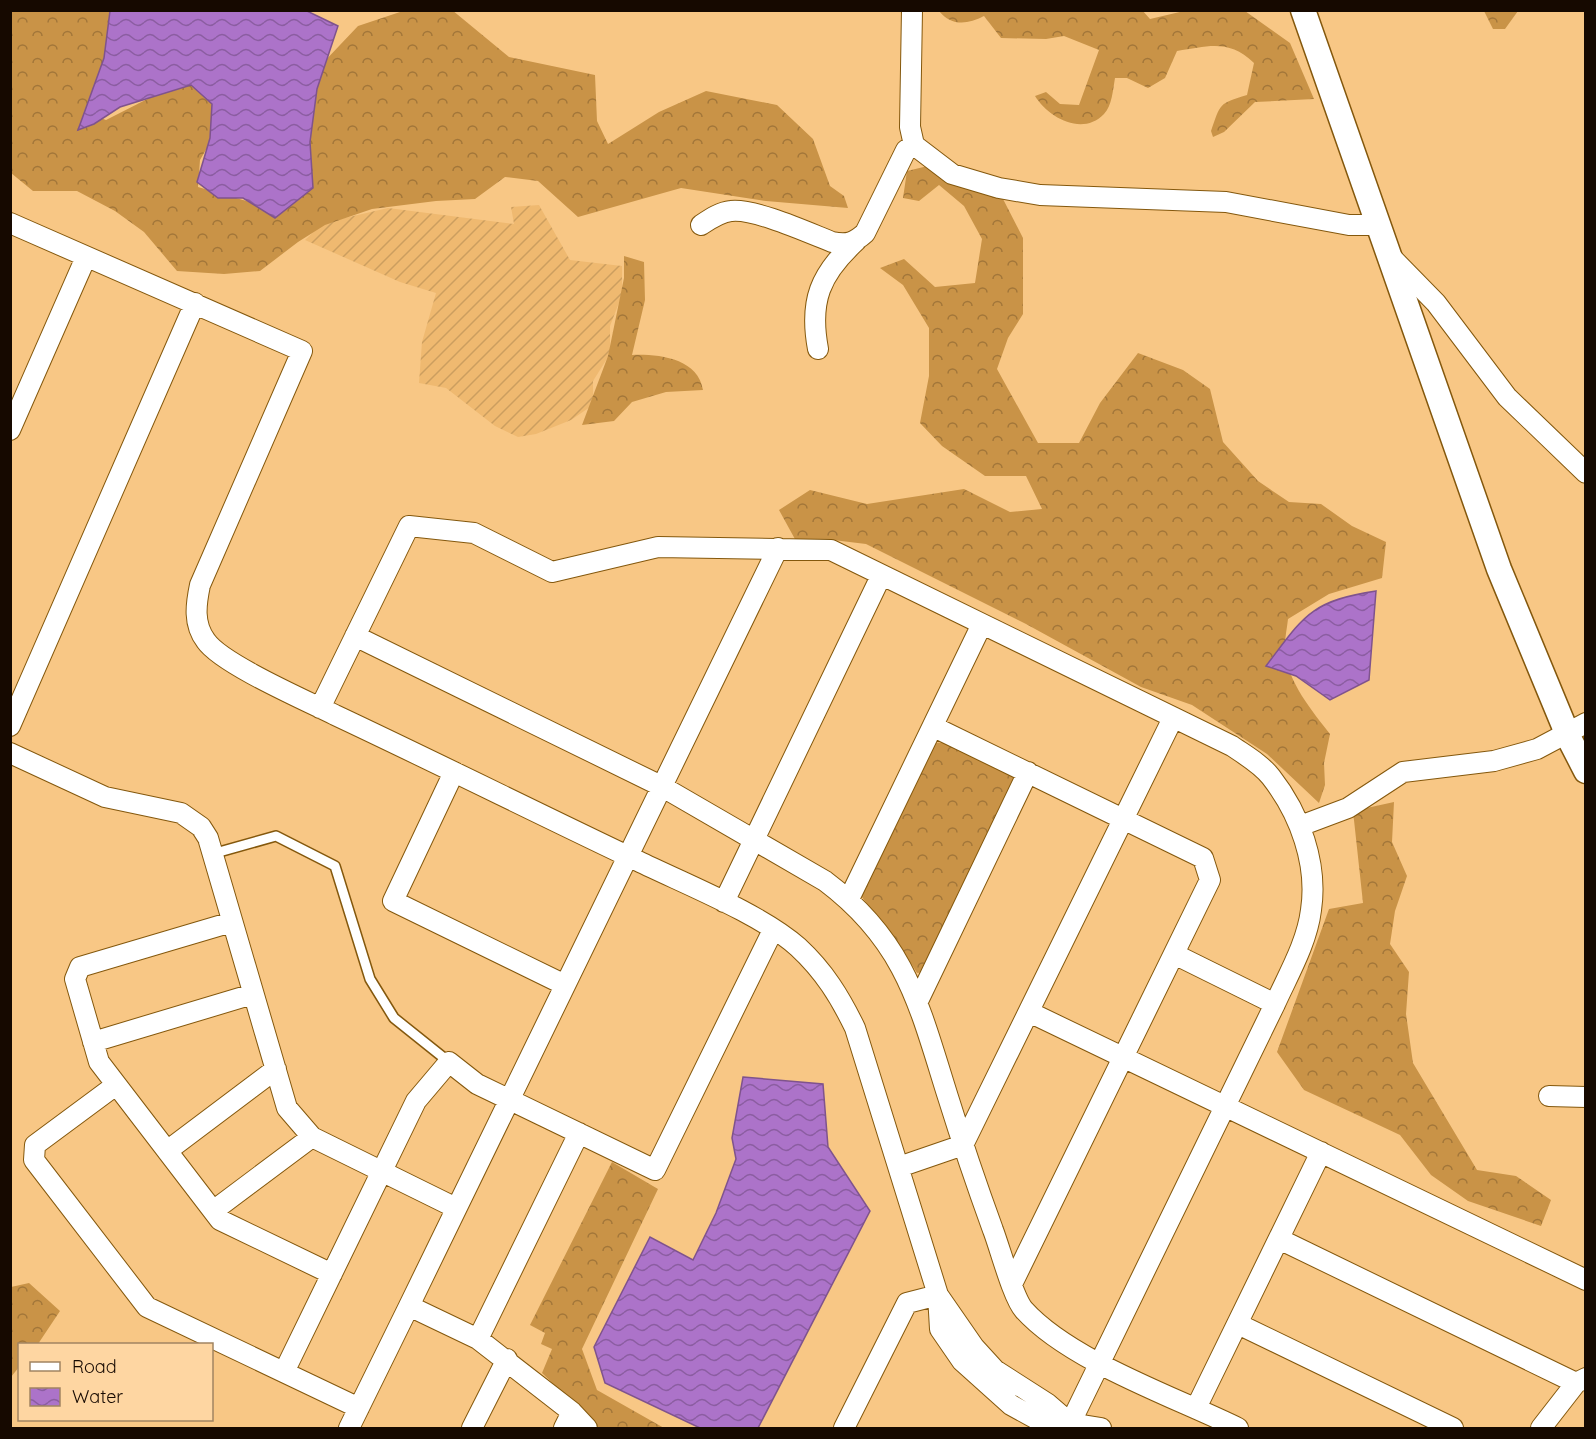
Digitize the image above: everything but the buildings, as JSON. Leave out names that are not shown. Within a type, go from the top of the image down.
[{"type":"street","points":[[912,10],[910,127],[914,145],[952,174],[999,188],[1040,195],[1226,202],[1348,225],[1378,225]]},
{"type":"street","points":[[1303,10],[1499,569],[1576,728],[1586,771]]},
{"type":"street","points":[[818,349],[814,314],[816,294],[840,256],[865,233],[906,150],[914,145]]},
{"type":"street","points":[[701,225],[711,218],[731,211],[747,212],[838,243],[856,242]]},
{"type":"street","points":[[10,223],[302,351],[200,585],[196,605],[198,625],[205,641],[220,656],[320,708],[724,902],[797,946],[821,971],[840,996],[855,1028],[938,1295],[940,1329],[962,1361],[1011,1405],[1042,1422],[1071,1427],[1101,1428]]},
{"type":"street","points":[[1389,255],[1436,303],[1507,397],[1586,473]]},
{"type":"street","points":[[10,430],[86,257]]},
{"type":"street","points":[[10,726],[195,303]]},
{"type":"street","points":[[320,708],[409,526],[474,533],[552,572],[658,547],[831,550],[1232,746],[1270,776],[1300,826],[1313,885],[1312,910],[1306,933],[1275,1004],[1071,1427]]},
{"type":"street","points":[[349,1428],[778,548]]},
{"type":"street","points":[[724,902],[752,839],[881,576]]},
{"type":"street","points":[[849,899],[982,624]]},
{"type":"street","points":[[355,636],[662,786],[825,881],[849,899],[886,939],[905,970],[918,1001],[963,1145],[1022,1308],[1046,1331],[1101,1364],[1238,1428]]},
{"type":"street","points":[[899,1167],[963,1145],[1173,718]]},
{"type":"street","points":[[934,727],[1203,858],[1210,880],[1012,1284]]},
{"type":"street","points":[[1300,826],[1348,808],[1403,772],[1494,761],[1537,749],[1576,728]]},
{"type":"street","points":[[10,753],[105,797],[191,818],[201,826],[212,854],[287,1108],[312,1137],[456,1208]]},
{"type":"street","points":[[454,772],[393,901],[565,985]]},
{"type":"street","points":[[918,1001],[1028,772]]},
{"type":"street","points":[[232,922],[80,967],[75,979],[99,1062],[220,1220],[332,1274]]},
{"type":"street","points":[[284,1372],[416,1101],[449,1062],[477,1084],[655,1170],[773,930]]},
{"type":"street","points":[[1174,954],[1275,1004]]},
{"type":"street","points":[[93,1042],[254,994]]},
{"type":"street","points":[[1029,1012],[1586,1280]]},
{"type":"street","points":[[167,1151],[276,1070]]},
{"type":"street","points":[[116,1084],[35,1145],[34,1160],[147,1307],[358,1408]]},
{"type":"street","points":[[1549,1096],[1586,1097]]},
{"type":"street","points":[[478,1339],[579,1133]]},
{"type":"street","points":[[213,1211],[312,1137]]},
{"type":"street","points":[[1197,1408],[1321,1152]]},
{"type":"street","points":[[1279,1239],[1581,1380],[1541,1428]]},
{"type":"street","points":[[844,1428],[907,1304],[938,1295]]},
{"type":"street","points":[[409,1306],[478,1339],[507,1359],[568,1420],[587,1428]]},
{"type":"street","points":[[1238,1324],[1453,1428]]},
{"type":"street","points":[[472,1428],[507,1359]]},
{"type":"lane","points":[[212,854],[276,836],[335,866],[370,979],[394,1018],[449,1062]]},
{"type":"shaded area","points":[[539,205],[570,260],[622,266],[622,295],[610,326],[610,354],[593,381],[593,405],[571,420],[536,434],[518,437],[495,426],[446,388],[419,383],[422,342],[436,293],[400,282],[305,240],[323,223],[388,208],[514,224],[511,207]]},
{"type":"green space","points":[[452,10],[509,57],[595,75],[597,121],[608,144],[659,112],[706,91],[777,105],[813,139],[830,186],[844,196],[848,208],[766,201],[681,188],[578,217],[538,181],[505,177],[475,199],[372,209],[325,225],[260,271],[224,274],[177,271],[144,232],[115,211],[77,191],[33,191],[11,173],[10,11],[116,11],[112,35],[90,114],[106,120],[171,87],[197,83],[226,115],[200,160],[198,187],[260,205],[290,205],[309,170],[311,102],[321,65],[358,26],[403,11]]},
{"type":"green space","points":[[1142,10],[1150,19],[1184,11],[1245,11],[1290,43],[1314,99],[1255,102],[1224,132],[1213,137],[1211,131],[1222,106],[1231,100],[1247,95],[1254,63],[1236,50],[1209,46],[1177,51],[1165,78],[1148,88],[1127,78],[1115,78],[1110,102],[1104,114],[1086,124],[1066,122],[1048,111],[1035,96],[1046,92],[1060,104],[1079,105],[1099,50],[1064,36],[1046,39],[1001,38],[984,16],[971,21],[954,22],[939,11]]},
{"type":"green space","points":[[1484,11],[1518,11],[1505,29],[1493,29]]},
{"type":"green space","points":[[932,165],[1003,199],[1023,238],[1023,314],[1008,338],[997,369],[1038,443],[1079,443],[1100,403],[1138,353],[1183,370],[1210,389],[1223,442],[1258,481],[1289,502],[1321,504],[1352,526],[1386,542],[1382,578],[1329,594],[1288,619],[1285,652],[1291,674],[1302,696],[1330,734],[1324,763],[1325,785],[1319,803],[1267,754],[1192,705],[1141,687],[1026,624],[866,544],[833,540],[796,541],[779,510],[810,490],[867,504],[964,489],[1010,512],[1042,509],[1026,476],[985,476],[942,446],[920,423],[929,376],[929,328],[903,285],[880,268],[904,259],[935,287],[975,283],[982,239],[964,206],[939,185],[919,201],[903,198],[907,171]]},
{"type":"green space","points":[[624,256],[644,262],[645,300],[632,355],[665,357],[675,360],[693,371],[700,379],[703,390],[666,392],[632,402],[614,421],[582,425],[608,356],[624,278]]},
{"type":"green space","points":[[946,742],[1013,775],[1015,780],[924,972],[917,973],[901,947],[861,896],[935,743]]},
{"type":"green space","points":[[1394,802],[1392,842],[1407,876],[1395,911],[1390,944],[1409,972],[1406,1014],[1413,1063],[1477,1170],[1516,1176],[1551,1200],[1541,1226],[1468,1201],[1431,1175],[1400,1135],[1304,1090],[1277,1052],[1329,909],[1363,903],[1353,811]]},
{"type":"green space","points":[[612,1162],[658,1189],[582,1349],[597,1390],[664,1428],[599,1428],[542,1373],[552,1349],[541,1344],[545,1333],[530,1325]]},
{"type":"green space","points":[[29,1283],[60,1311],[39,1343],[18,1343],[18,1368],[11,1377],[11,1287]]},
{"type":"water","points":[[110,11],[307,11],[338,26],[317,89],[310,142],[313,188],[275,218],[243,198],[218,198],[197,182],[210,138],[212,104],[191,85],[120,107],[94,124],[78,130],[104,58]]},
{"type":"water","points":[[1376,591],[1369,680],[1330,700],[1296,676],[1266,666],[1300,623],[1310,614],[1336,600]]},
{"type":"water","points":[[743,1077],[823,1084],[828,1147],[870,1211],[758,1428],[700,1428],[605,1383],[594,1347],[650,1237],[693,1260],[716,1213],[736,1159],[732,1138]]}]
